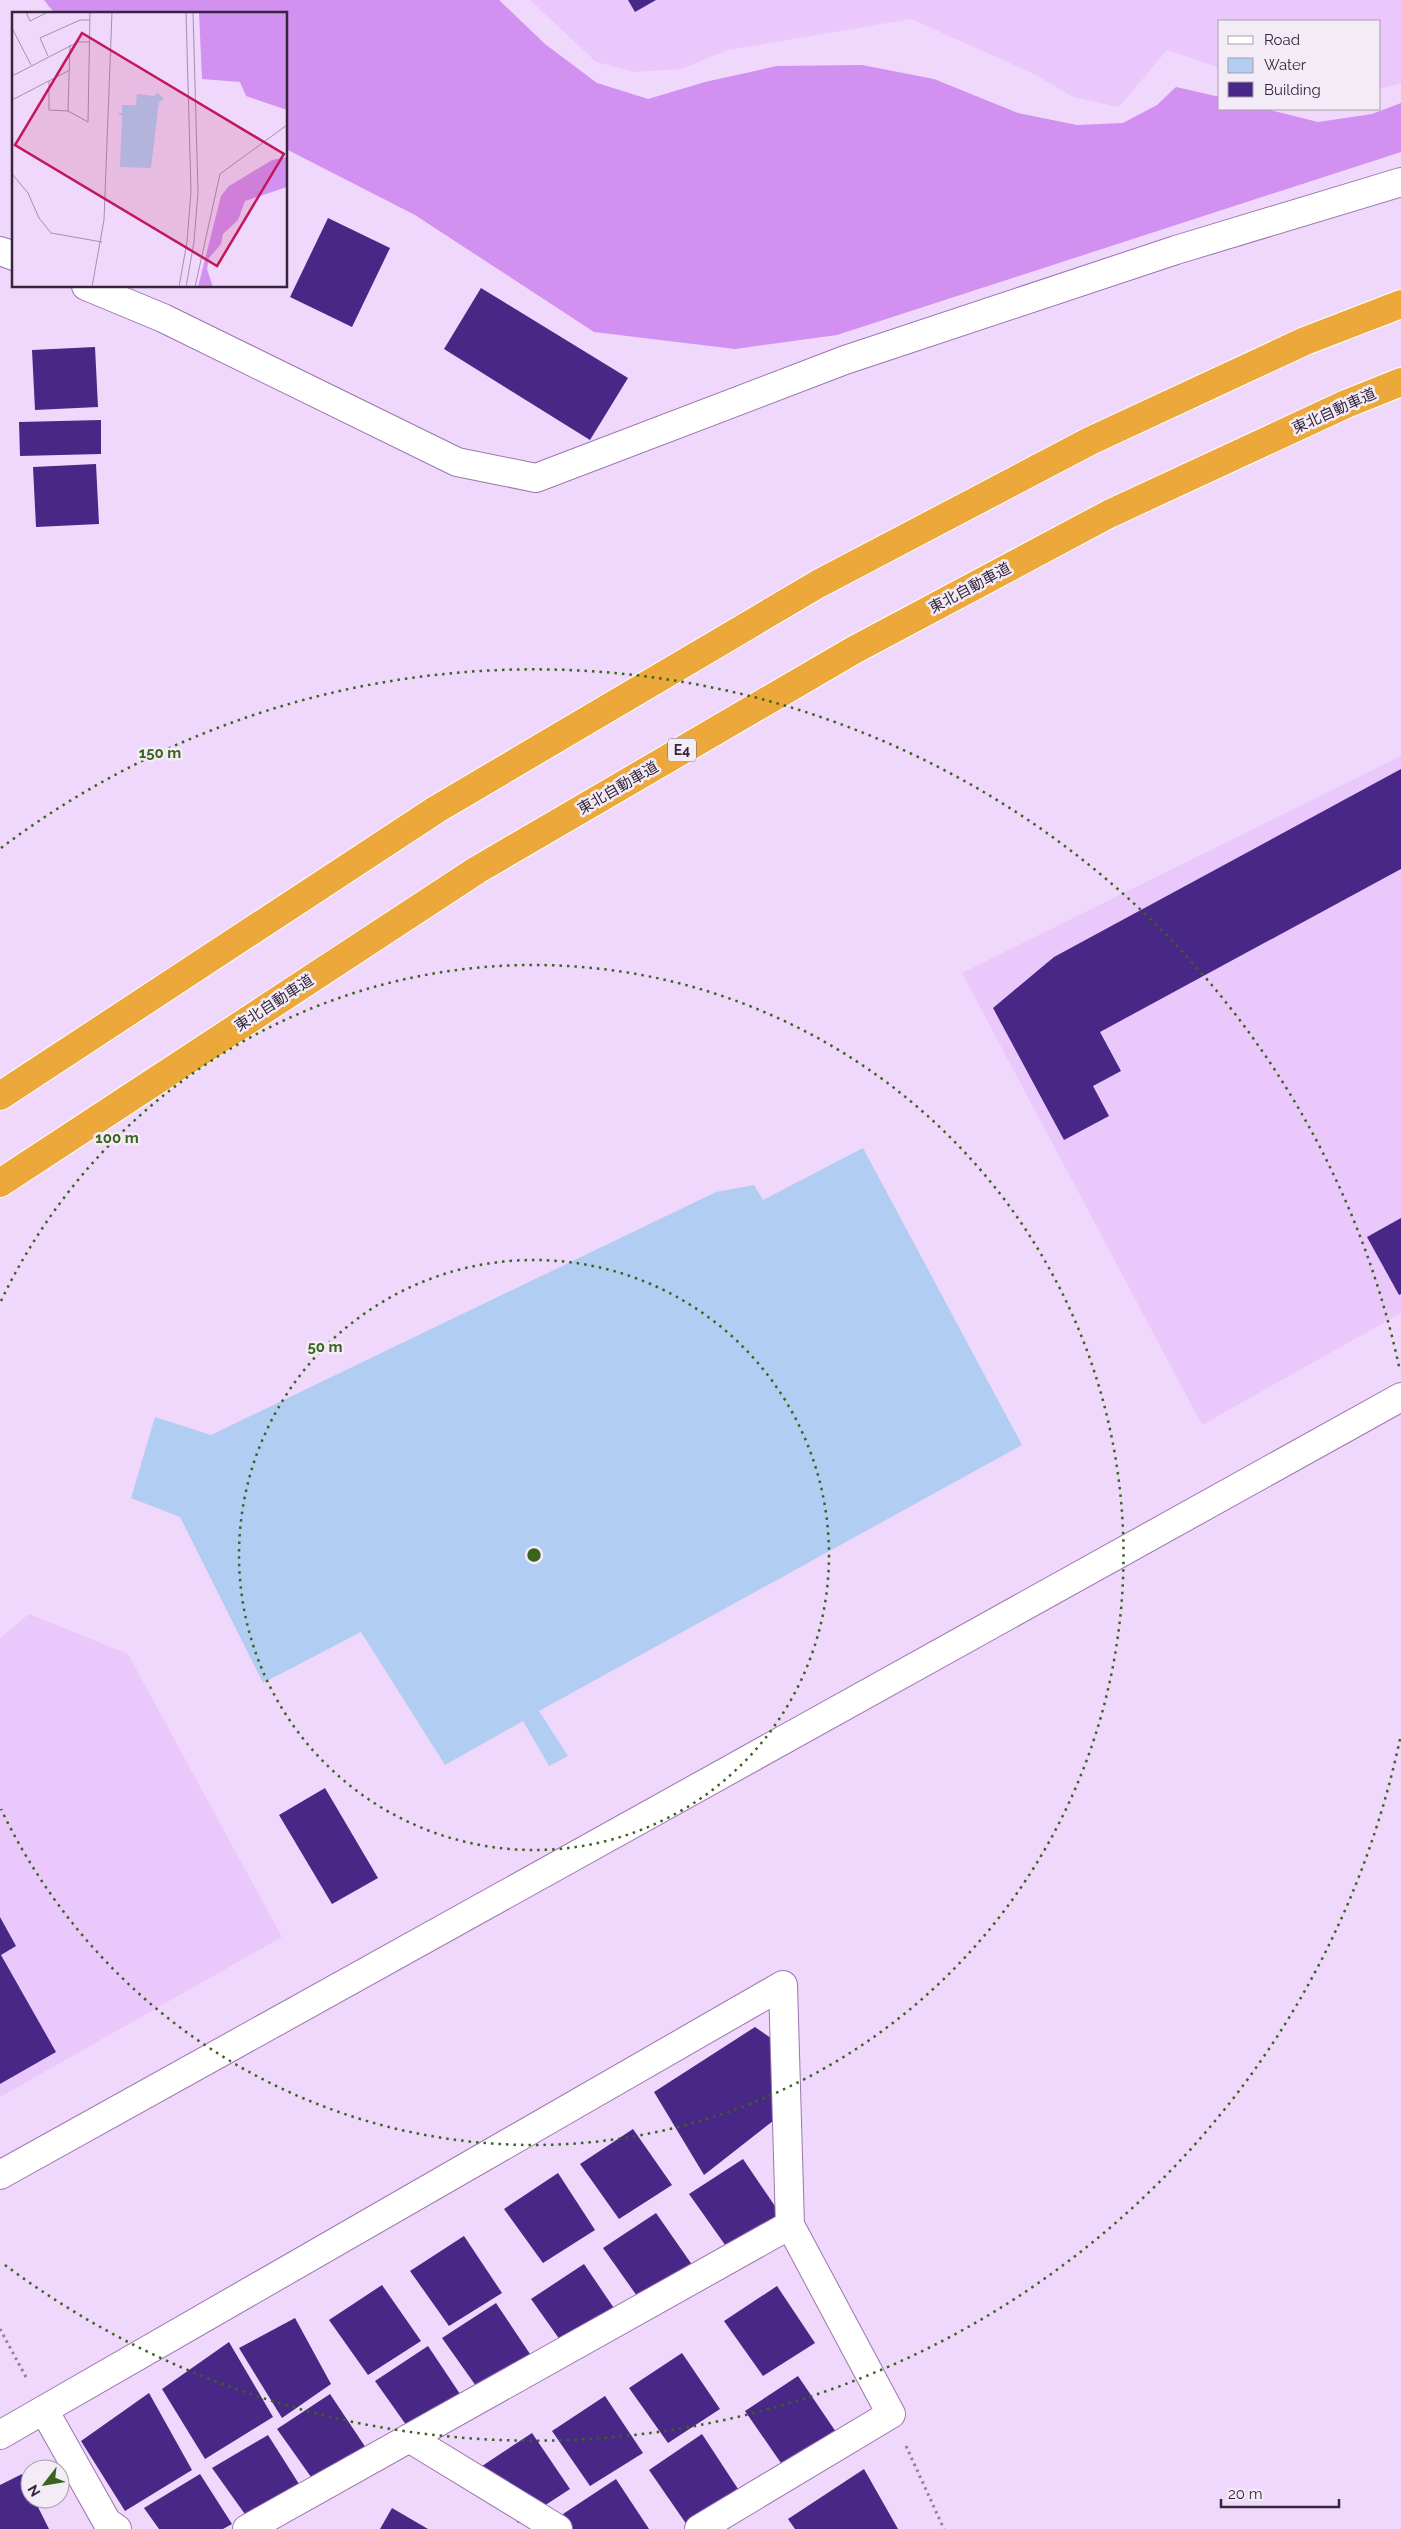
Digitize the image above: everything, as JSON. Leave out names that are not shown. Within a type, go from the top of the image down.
[{"type":"highway","points":[[0,1096],[437,809],[818,584],[1090,441],[1305,341],[1401,304]]},
{"type":"highway","name":"東北自動車道","points":[[0,1182],[477,870],[854,650],[1109,514],[1346,404],[1401,382]]},
{"type":"street","points":[[91,288],[164,318],[458,462],[536,478],[845,360],[1176,250],[1401,182]]},
{"type":"street","points":[[0,251],[12,255]]},
{"type":"street","points":[[0,2175],[1401,1397]]},
{"type":"street","points":[[0,2435],[783,1985],[790,2225],[891,2414],[699,2529]]},
{"type":"street","points":[[247,2529],[790,2225]]},
{"type":"street","points":[[44,2410],[106,2522],[117,2529]]},
{"type":"street","points":[[410,2438],[558,2529]]},
{"type":"path","points":[[0,2329],[28,2380]]},
{"type":"path","points":[[891,2414],[944,2529]]},
{"type":"shaded area","points":[[44,0],[499,0],[545,44],[597,83],[648,99],[705,82],[777,66],[862,65],[934,79],[1018,113],[1077,125],[1123,123],[1157,105],[1176,87],[1218,97],[1218,110],[1270,110],[1318,122],[1372,114],[1401,103],[1401,152],[837,335],[735,349],[594,332],[415,215],[288,150],[288,12],[53,12]]},
{"type":"shaded area","points":[[530,0],[1401,0],[1401,83],[1381,89],[1381,20],[1218,20],[1218,67],[1167,50],[1119,107],[1073,97],[1034,74],[911,19],[728,50],[681,69],[635,72],[596,62]]},
{"type":"shaded area","points":[[1401,756],[1401,1313],[1202,1425],[962,973]]},
{"type":"shaded area","points":[[29,1614],[128,1654],[282,1937],[0,2097],[0,1638]]},
{"type":"water","points":[[863,1148],[1022,1445],[539,1711],[568,1756],[549,1766],[523,1721],[445,1765],[361,1632],[263,1683],[180,1517],[131,1498],[155,1417],[211,1435],[716,1192],[754,1185],[763,1200]]},
{"type":"building","points":[[628,0],[656,0],[635,12]]},
{"type":"building","points":[[328,218],[390,248],[352,327],[290,297]]},
{"type":"building","points":[[481,288],[628,378],[590,440],[444,349]]},
{"type":"building","points":[[95,347],[98,407],[35,410],[32,350]]},
{"type":"building","points":[[101,420],[101,454],[20,456],[19,422]]},
{"type":"building","points":[[96,464],[99,524],[36,527],[33,467]]},
{"type":"building","points":[[1401,769],[1401,869],[1100,1032],[1121,1071],[1093,1086],[1109,1116],[1064,1140],[993,1008],[1054,957]]},
{"type":"building","points":[[1401,1218],[1401,1294],[1399,1295],[1367,1237]]},
{"type":"building","points":[[325,1788],[378,1878],[332,1904],[279,1815]]},
{"type":"building","points":[[0,1917],[16,1946],[1,1955],[56,2052],[0,2084]]},
{"type":"building","points":[[755,2027],[778,2043],[773,2121],[704,2175],[654,2092]]},
{"type":"building","points":[[633,2129],[672,2185],[619,2219],[580,2164]]},
{"type":"building","points":[[743,2159],[781,2215],[728,2249],[689,2194]]},
{"type":"building","points":[[558,2173],[595,2230],[543,2263],[504,2209]]},
{"type":"building","points":[[656,2213],[695,2269],[642,2303],[603,2248]]},
{"type":"building","points":[[464,2236],[502,2293],[449,2326],[410,2271]]},
{"type":"building","points":[[584,2264],[622,2320],[570,2354],[531,2299]]},
{"type":"building","points":[[382,2285],[421,2341],[368,2375],[329,2320]]},
{"type":"building","points":[[777,2286],[815,2343],[763,2376],[724,2321]]},
{"type":"building","points":[[496,2303],[534,2360],[481,2393],[442,2338]]},
{"type":"building","points":[[295,2318],[331,2384],[282,2418],[239,2348]]},
{"type":"building","points":[[229,2342],[273,2417],[205,2459],[162,2389]]},
{"type":"building","points":[[428,2346],[466,2403],[414,2436],[375,2381]]},
{"type":"building","points":[[682,2353],[720,2409],[668,2443],[629,2388]]},
{"type":"building","points":[[798,2376],[836,2432],[783,2466],[745,2411]]},
{"type":"building","points":[[149,2393],[192,2470],[125,2511],[81,2441]]},
{"type":"building","points":[[330,2394],[368,2451],[316,2484],[277,2429]]},
{"type":"building","points":[[605,2396],[643,2453],[590,2486],[552,2431]]},
{"type":"building","points":[[532,2433],[570,2489],[518,2523],[479,2468]]},
{"type":"building","points":[[702,2434],[740,2492],[687,2525],[649,2470]]},
{"type":"building","points":[[268,2435],[299,2484],[247,2517],[212,2468]]},
{"type":"building","points":[[864,2469],[898,2529],[795,2529],[788,2519]]},
{"type":"building","points":[[200,2474],[232,2524],[223,2529],[159,2529],[144,2508]]},
{"type":"building","points":[[20,2475],[20,2509],[39,2509],[49,2529],[0,2529],[0,2485]]},
{"type":"building","points":[[616,2479],[649,2529],[573,2529],[563,2514]]},
{"type":"building","points":[[392,2508],[428,2529],[380,2529]]}]
